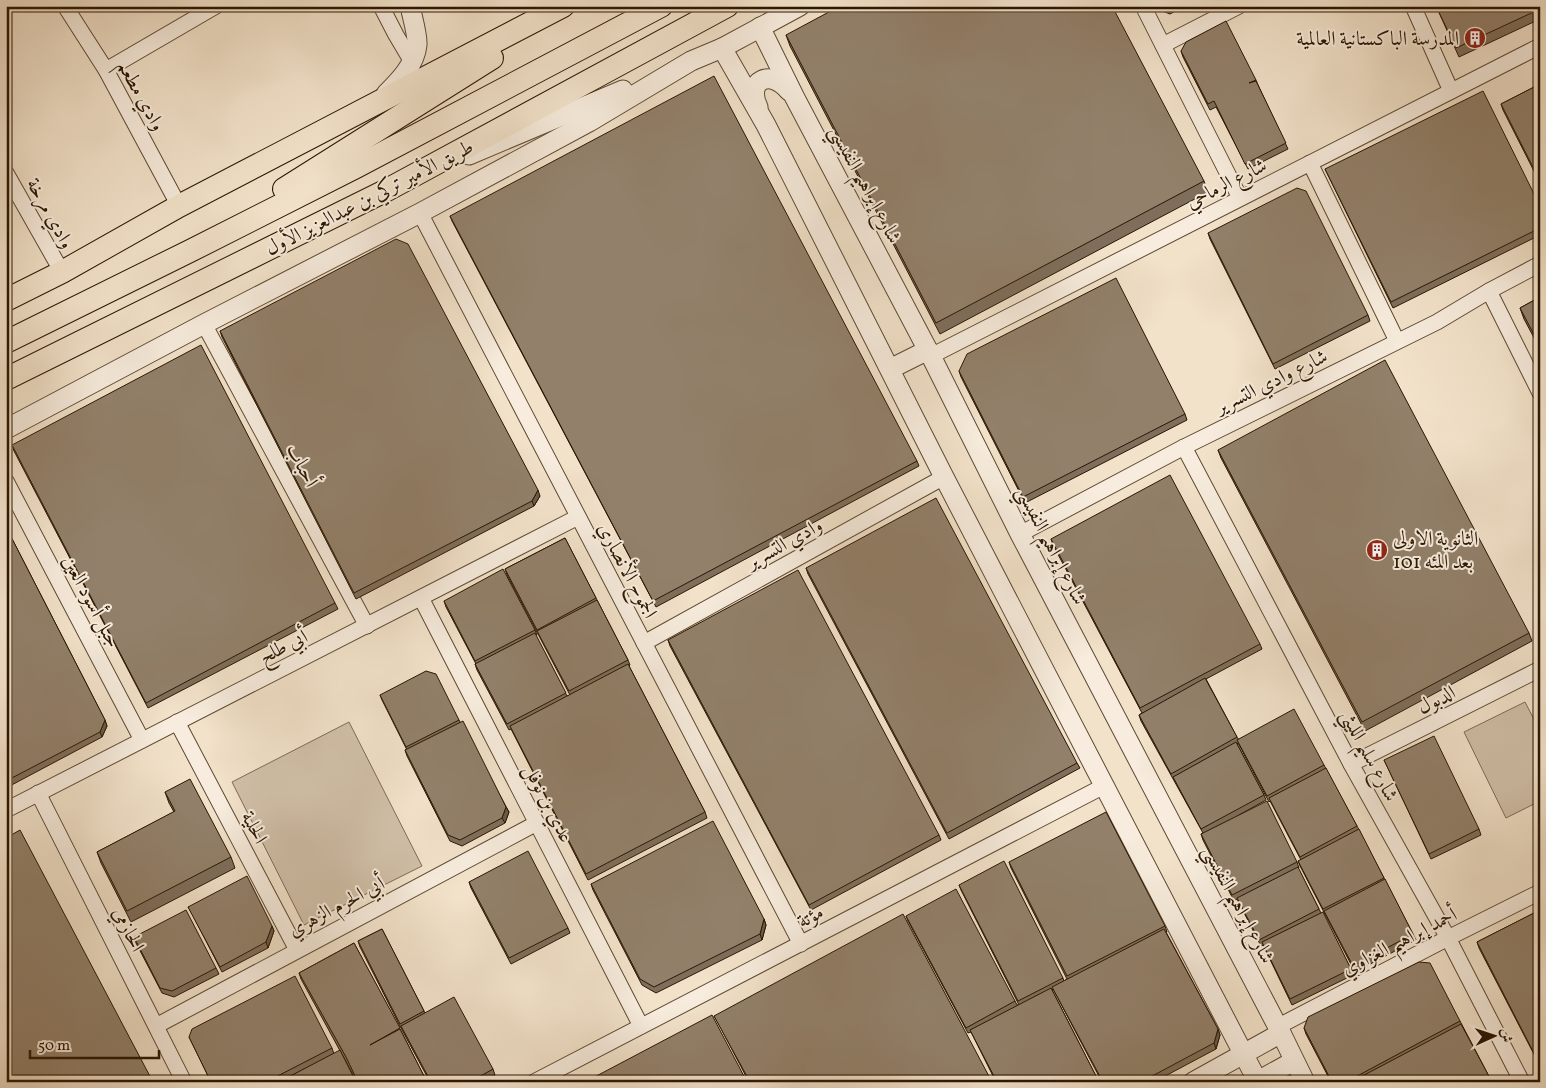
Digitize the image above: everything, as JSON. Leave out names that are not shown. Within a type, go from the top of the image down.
[{"type":"main road","points":[[6,300],[62,272],[179,206],[564,6]]},
{"type":"main road","points":[[190,251],[290,185],[575,6]]},
{"type":"main road","name":"طريق الأمير تركي بن عبدالعزيز الأول","points":[[6,342],[347,171],[661,6]]},
{"type":"main road","name":"طريق الأمير تركي بن عبدالعزيز الأول","points":[[6,379],[385,191],[727,6]]},
{"type":"street","name":"وادي مطعم","points":[[65,6],[106,70],[179,206]]},
{"type":"street","points":[[106,70],[216,6]]},
{"type":"street","points":[[381,6],[412,62]]},
{"type":"street","points":[[378,103],[403,77],[412,62],[417,44],[410,6]]},
{"type":"street","points":[[385,191],[722,48],[800,6]]},
{"type":"street","points":[[1143,6],[1240,198]]},
{"type":"street","points":[[1163,46],[1239,6]]},
{"type":"street","points":[[1412,6],[1451,91]]},
{"type":"street","name":"شارع إبراهيم النفيسي","points":[[760,27],[795,98],[930,353],[1020,534],[1305,1082]]},
{"type":"street","name":"شارع الرماحي","points":[[930,353],[1540,46]]},
{"type":"street","points":[[722,48],[766,125],[944,477],[1258,1081],[1294,1061]]},
{"type":"street","points":[[6,429],[204,324],[420,214],[589,122],[691,61]]},
{"type":"street","points":[[766,125],[755,100],[754,92],[761,81],[771,78],[777,80],[785,85],[795,98]]},
{"type":"street","points":[[1310,163],[1397,341]]},
{"type":"street","name":"وادي مرخة","points":[[6,174],[62,272]]},
{"type":"street","name":"الجموح الأنصاري","points":[[420,214],[800,944]]},
{"type":"street","name":"شارع وادي التسرير","points":[[1020,534],[1184,447],[1437,322],[1540,264]]},
{"type":"street","points":[[1489,291],[1540,393]]},
{"type":"street","name":"أحباب","points":[[204,324],[367,626]]},
{"type":"street","points":[[890,369],[930,353]]},
{"type":"street","name":"شارع سليم الليثي","points":[[1184,447],[1351,764],[1448,938],[1522,1082]]},
{"type":"street","name":"وادي التسرير","points":[[644,643],[944,477]]},
{"type":"street","name":"جبل أسود العين","points":[[6,481],[142,740]]},
{"type":"street","name":"أبي طلح","points":[[6,810],[578,517]]},
{"type":"street","name":"عدي بن نوفل","points":[[421,598],[641,1026]]},
{"type":"street","name":"الدبول","points":[[1351,764],[1540,669]]},
{"type":"street","name":"الحلية","points":[[177,722],[297,950]]},
{"type":"street","name":"مؤتة","points":[[534,1082],[1104,786]]},
{"type":"street","name":"الحازمي","points":[[38,793],[184,1082]]},
{"type":"street","name":"أبي الحرم الزهري","points":[[156,1026],[537,823]]},
{"type":"street","name":"أحمد إبراهيم الغزاوي","points":[[1279,1030],[1448,938],[1540,892]]},
{"type":"street","points":[[1193,1082],[1243,1054],[1279,1030]]},
{"type":"shaded area","points":[[1525,702],[1540,731],[1540,801],[1506,818],[1464,732]]},
{"type":"shaded area","points":[[349,722],[422,866],[304,925],[232,782]]},
{"type":"building","points":[[840,6],[1112,6],[1204,181],[936,323],[786,35]]},
{"type":"building","name":"المدرسة الباكستانية العالمية","points":[[1436,6],[1540,6],[1540,9],[1456,48]]},
{"type":"building","points":[[1226,21],[1256,80],[1249,83],[1256,81],[1286,143],[1245,164],[1214,101],[1208,104],[1181,51],[1186,42]]},
{"type":"building","points":[[714,76],[917,461],[653,601],[450,216]]},
{"type":"building","points":[[1540,84],[1540,181],[1501,104]]},
{"type":"building","points":[[1483,91],[1540,206],[1540,228],[1391,302],[1325,169]]},
{"type":"building","points":[[1297,188],[1306,191],[1368,315],[1273,364],[1208,233]]},
{"type":"building","points":[[396,239],[408,244],[538,490],[532,501],[354,593],[220,331]]},
{"type":"building","points":[[1116,278],[1185,414],[1023,497],[959,371],[967,354]]},
{"type":"building","points":[[1540,297],[1540,346],[1520,308]]},
{"type":"building","points":[[201,345],[335,603],[146,703],[12,445]]},
{"type":"building","name":"الثانوية الاولى بعد المئه 101","points":[[1385,360],[1529,633],[1362,722],[1218,450]]},
{"type":"building","points":[[1170,475],[1260,644],[1140,708],[1051,539]]},
{"type":"building","points":[[936,498],[1077,763],[947,833],[806,568]]},
{"type":"building","points":[[6,527],[105,720],[100,732],[6,781]]},
{"type":"building","points":[[565,538],[596,598],[537,630],[505,569]]},
{"type":"building","points":[[503,569],[535,630],[475,661],[444,601]]},
{"type":"building","points":[[798,570],[939,835],[809,905],[668,640]]},
{"type":"building","points":[[597,600],[628,660],[569,691],[537,631]]},
{"type":"building","points":[[535,633],[566,693],[507,724],[475,664]]},
{"type":"building","points":[[628,664],[705,812],[586,874],[510,726]]},
{"type":"building","points":[[426,671],[436,674],[459,720],[406,747],[380,695]]},
{"type":"building","points":[[1205,678],[1237,737],[1171,774],[1139,715]]},
{"type":"building","points":[[1294,709],[1324,765],[1267,796],[1237,740]]},
{"type":"building","points":[[463,721],[506,807],[502,818],[460,840],[448,835],[405,750]]},
{"type":"building","points":[[1434,736],[1479,829],[1429,854],[1384,760]]},
{"type":"building","points":[[1236,742],[1264,795],[1201,829],[1173,777]]},
{"type":"building","points":[[1326,768],[1357,826],[1300,857],[1269,798]]},
{"type":"building","points":[[190,779],[231,857],[127,911],[97,852],[175,811],[165,792]]},
{"type":"building","points":[[1267,801],[1297,862],[1232,895],[1201,834]]},
{"type":"building","points":[[1106,812],[1165,926],[1067,976],[1009,862]]},
{"type":"building","points":[[713,821],[764,919],[760,934],[654,987],[640,979],[591,884]]},
{"type":"building","points":[[1359,829],[1384,878],[1323,909],[1298,861]]},
{"type":"building","points":[[20,830],[153,1082],[6,1082],[6,838]]},
{"type":"building","points":[[528,851],[568,928],[509,958],[469,882]]},
{"type":"building","points":[[1004,861],[1063,978],[1018,1001],[959,885]]},
{"type":"building","points":[[1298,867],[1319,909],[1259,940],[1237,898]]},
{"type":"building","points":[[247,876],[272,926],[266,942],[220,967],[188,907]]},
{"type":"building","points":[[1385,879],[1413,934],[1353,966],[1324,911]]},
{"type":"building","points":[[956,889],[1015,1001],[966,1028],[906,916]]},
{"type":"building","points":[[186,910],[216,968],[172,991],[160,988],[134,937]]},
{"type":"building","points":[[1540,910],[1540,1065],[1477,942]]},
{"type":"building","points":[[1323,912],[1351,969],[1290,999],[1262,942]]},
{"type":"building","points":[[903,914],[992,1082],[750,1082],[714,1016]]},
{"type":"building","points":[[382,929],[424,1011],[400,1024],[358,941]]},
{"type":"building","points":[[1164,929],[1218,1029],[1214,1043],[1141,1082],[1103,1082],[1052,987]]},
{"type":"building","points":[[354,943],[400,1028],[370,1045],[400,1029],[427,1082],[358,1082],[299,973]]},
{"type":"building","points":[[1419,962],[1430,963],[1460,1021],[1346,1082],[1332,1082],[1304,1028],[1308,1017]]},
{"type":"building","points":[[295,976],[332,1048],[266,1082],[211,1082],[189,1037],[192,1029]]},
{"type":"building","points":[[1051,988],[1099,1082],[997,1082],[970,1030]]},
{"type":"building","points":[[454,997],[493,1069],[470,1082],[431,1082],[401,1026]]},
{"type":"building","points":[[712,1015],[747,1082],[585,1082]]},
{"type":"building","points":[[1461,1024],[1492,1082],[1351,1082]]},
{"type":"building","points":[[340,1050],[356,1082],[279,1082]]},
{"type":"place","name":"المدرسة الباكستانية العالمية","points":[[1475,38]]},
{"type":"place","name":"الثانوية الاولى بعد المئه 101","points":[[1377,550]]}]
